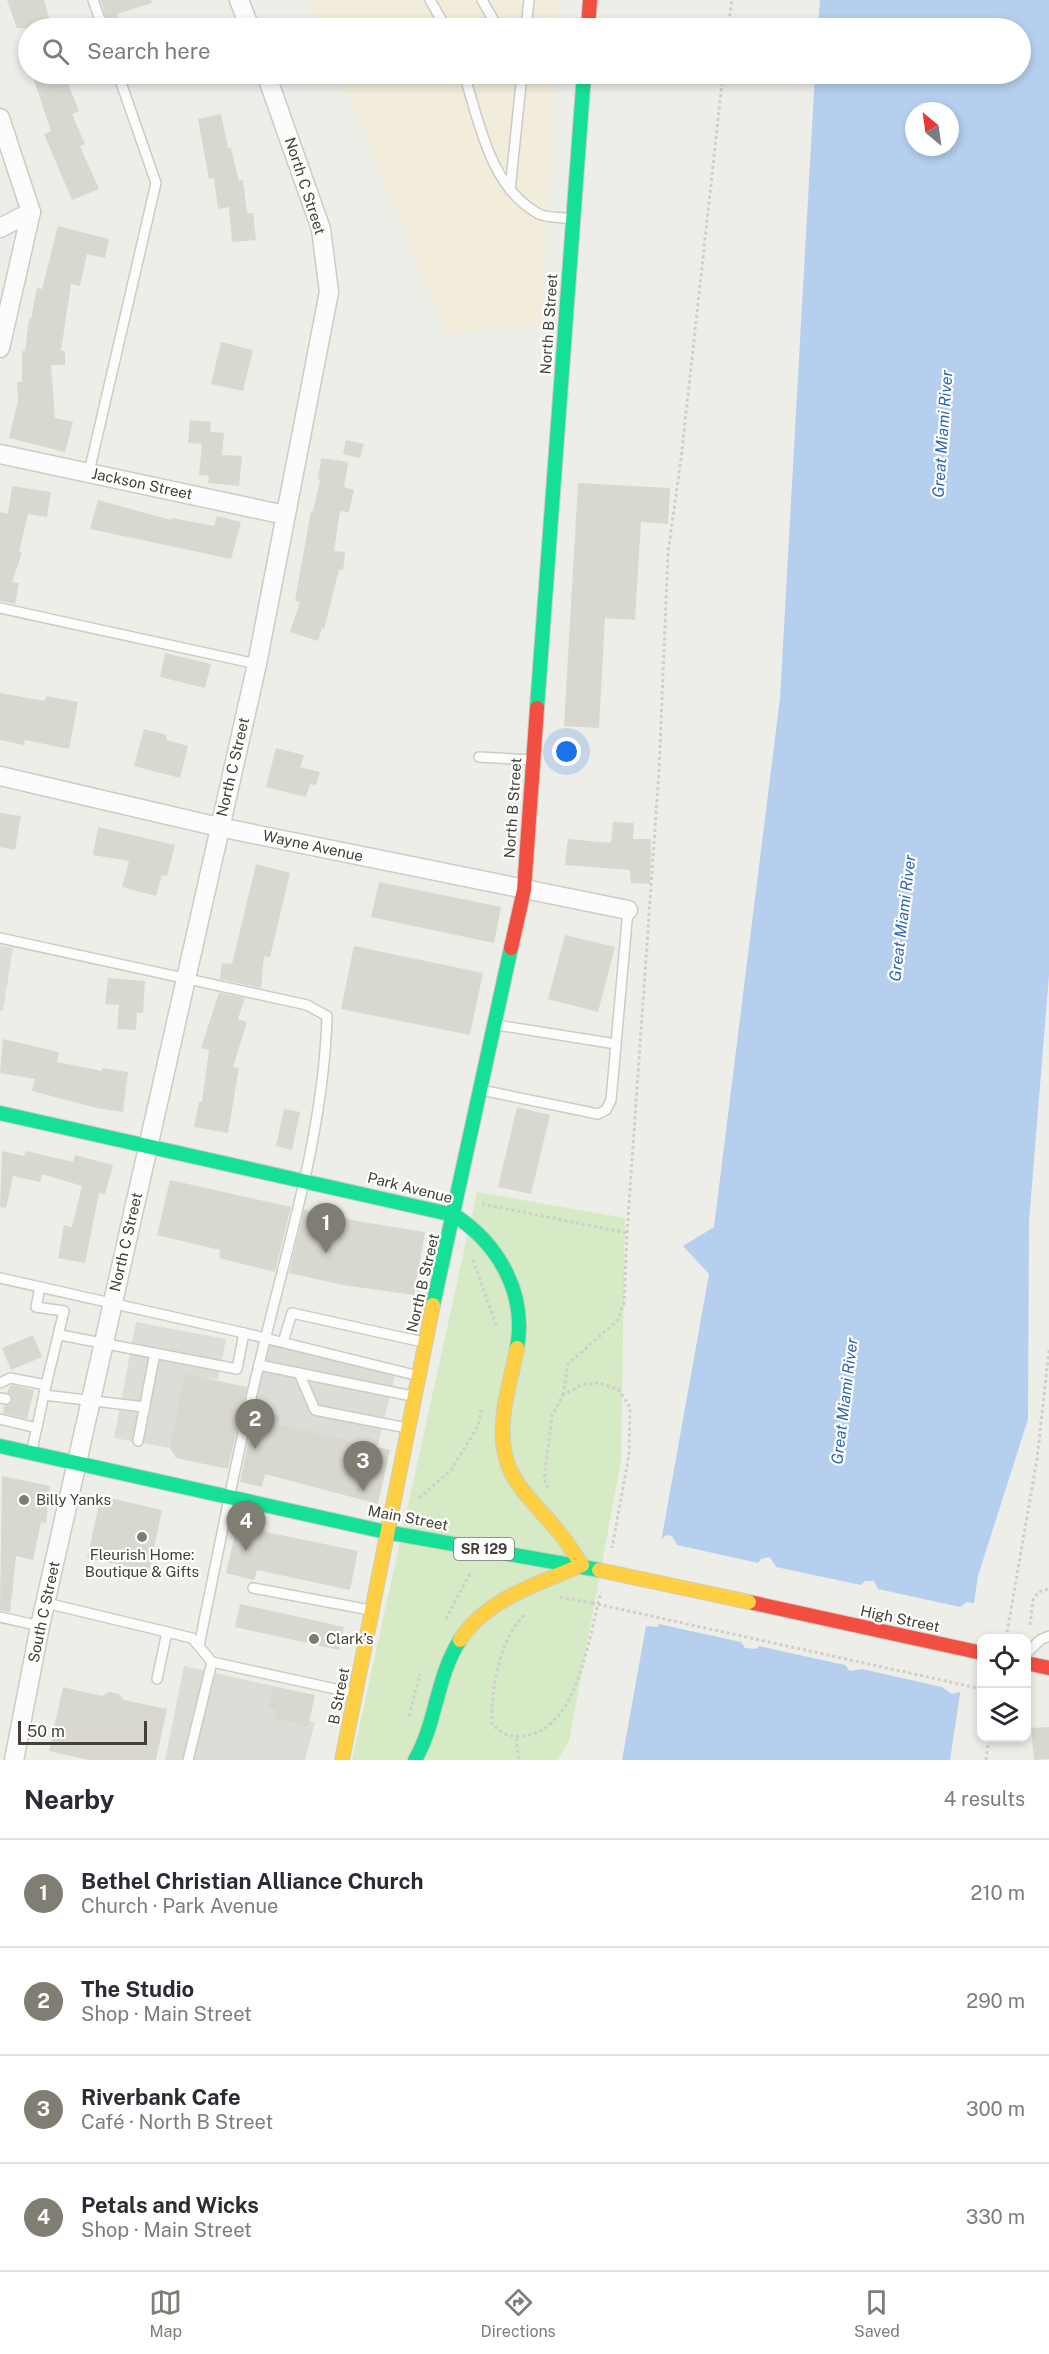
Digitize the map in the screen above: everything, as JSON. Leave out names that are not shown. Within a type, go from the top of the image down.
[{"type":"main road","points":[[589,18],[590,0]]},
{"type":"main road","name":"North B Street","points":[[386,1532],[394,1512],[418,1376],[524,890],[583,84]]},
{"type":"main road","name":"Park Avenue","points":[[0,1113],[147,1148],[305,1180],[454,1215],[476,1228],[508,1273],[519,1304],[521,1324],[503,1422],[503,1444],[507,1464],[523,1495],[557,1529],[582,1565]]},
{"type":"main road","name":"Main Street","points":[[0,1446],[229,1499],[386,1532],[582,1565],[810,1616]]},
{"type":"main road","name":"B Street","points":[[342,1760],[357,1693],[386,1532]]},
{"type":"main road","points":[[415,1760],[423,1747],[432,1722],[442,1676],[451,1656],[474,1623],[486,1610],[508,1596],[582,1565]]},
{"type":"main road","name":"High Street","points":[[810,1616],[977,1652]]},
{"type":"main road","points":[[1031,1664],[1049,1668]]},
{"type":"street","points":[[239,0],[246,18]]},
{"type":"street","name":"North C Street","points":[[77,1464],[257,664],[329,292],[321,229],[270,84]]},
{"type":"street","points":[[0,118],[30,212],[0,348]]},
{"type":"street","points":[[0,228],[30,212]]},
{"type":"street","name":"Jackson Street","points":[[0,454],[285,515]]},
{"type":"street","name":"Wayne Avenue","points":[[0,776],[219,827],[628,910]]},
{"type":"street","name":"South C Street","points":[[14,1760],[40,1626],[77,1464]]},
{"type":"lane","points":[[93,0],[99,18]]},
{"type":"lane","points":[[430,0],[440,18]]},
{"type":"lane","points":[[482,0],[492,18]]},
{"type":"lane","points":[[527,18],[529,0]]},
{"type":"lane","points":[[89,472],[156,183],[121,84]]},
{"type":"lane","points":[[467,84],[488,152],[510,190],[540,214],[573,219]]},
{"type":"lane","points":[[510,190],[521,84]]},
{"type":"lane","points":[[0,608],[257,664]]},
{"type":"lane","points":[[479,757],[533,760]]},
{"type":"lane","points":[[482,1090],[598,1114],[606,1110],[611,1100],[628,910]]},
{"type":"lane","points":[[0,938],[307,1005],[327,1016],[326,1064],[305,1180],[265,1338],[199,1646]]},
{"type":"lane","points":[[495,1025],[616,1044]]},
{"type":"lane","points":[[0,1278],[283,1342],[418,1376]]},
{"type":"lane","points":[[32,1454],[64,1311],[36,1307],[40,1287]]},
{"type":"lane","points":[[283,1342],[292,1313],[426,1342]]},
{"type":"lane","points":[[60,1335],[237,1368],[244,1333]]},
{"type":"lane","points":[[138,1441],[155,1353]]},
{"type":"lane","points":[[259,1365],[414,1397]]},
{"type":"lane","points":[[299,1374],[315,1410],[409,1429]]},
{"type":"lane","points":[[0,1383],[10,1378],[46,1385]]},
{"type":"lane","points":[[44,1395],[145,1407]]},
{"type":"lane","points":[[31,1404],[42,1406]]},
{"type":"lane","points":[[0,1419],[37,1428]]},
{"type":"lane","points":[[253,1588],[372,1610]]},
{"type":"lane","points":[[46,1603],[192,1638],[212,1662],[357,1693]]},
{"type":"lane","points":[[0,1617],[40,1626]]},
{"type":"lane","points":[[157,1679],[167,1632]]},
{"type":"lane","points":[[1031,1649],[1040,1640],[1049,1636]]},
{"type":"lane","points":[[188,1760],[212,1662]]},
{"type":"path","points":[[730,18],[732,0]]},
{"type":"path","points":[[563,1395],[568,1364],[617,1321],[624,1303],[659,771],[668,553],[681,459],[722,84]]},
{"type":"path","points":[[482,1204],[627,1233]]},
{"type":"path","points":[[470,1251],[497,1329]]},
{"type":"path","points":[[1007,1634],[1037,1459],[1049,1350]]},
{"type":"path","points":[[417,1501],[452,1470],[478,1426],[482,1404]]},
{"type":"path","points":[[1030,1625],[1033,1600],[1038,1592],[1049,1588]]},
{"type":"path","points":[[550,1597],[592,1603],[977,1688]]},
{"type":"path","points":[[516,1738],[519,1760]]},
{"type":"path","points":[[986,1760],[988,1742]]},
{"type":"shaded area","points":[[308,0],[559,0],[558,18],[317,18]]},
{"type":"shaded area","points":[[345,84],[554,84],[541,326],[446,334]]},
{"type":"shaded area","points":[[0,946],[13,948],[3,1011],[0,1011]]},
{"type":"shaded area","points":[[136,1322],[226,1339],[218,1380],[184,1375],[170,1448],[114,1438]]},
{"type":"shaded area","points":[[266,1341],[396,1372],[377,1448],[278,1424],[280,1416],[250,1409]]},
{"type":"shaded area","points":[[184,1666],[273,1686],[267,1709],[276,1711],[275,1719],[308,1727],[309,1721],[315,1722],[305,1760],[165,1760]]},
{"type":"green space","points":[[477,1192],[625,1218],[621,1461],[569,1741],[558,1760],[352,1760]]},
{"type":"water","name":"Great Miami River","points":[[820,0],[1049,0],[1049,975],[1029,1222],[1028,1419],[978,1576],[950,1760],[622,1760],[709,1274],[683,1246],[714,1227],[780,698],[814,84],[1031,84],[1031,18],[819,18]]},
{"type":"pier","points":[[666,1535],[672,1536],[677,1545],[758,1563],[761,1559],[770,1557],[776,1567],[861,1585],[865,1581],[874,1581],[878,1589],[960,1607],[967,1602],[973,1603],[977,1606],[964,1691],[952,1694],[942,1687],[862,1669],[850,1671],[845,1665],[759,1646],[756,1649],[745,1648],[741,1642],[659,1624],[657,1627],[644,1625],[659,1541]]},
{"type":"building","points":[[7,0],[44,0],[49,18],[18,18],[17,28]]},
{"type":"building","points":[[100,0],[151,0],[152,3],[117,14],[119,18],[106,18]]},
{"type":"building","points":[[35,84],[68,84],[79,111],[72,114],[85,144],[80,146],[99,189],[72,200],[44,134],[51,131]]},
{"type":"building","points":[[221,114],[228,148],[231,148],[239,181],[243,180],[247,213],[253,213],[256,240],[232,242],[229,207],[218,209],[214,178],[209,179],[198,119]]},
{"type":"building","points":[[58,226],[109,239],[105,258],[87,254],[80,286],[71,284],[61,351],[65,351],[65,365],[51,365],[55,418],[73,422],[65,452],[9,438],[18,401],[17,382],[22,382],[22,351],[25,351],[29,319],[31,319],[37,288],[42,289]]},
{"type":"building","points":[[221,342],[253,350],[243,391],[211,384]]},
{"type":"building","points":[[190,420],[211,422],[210,432],[224,433],[222,455],[242,456],[239,486],[208,483],[209,476],[199,475],[202,444],[188,443]]},
{"type":"building","points":[[346,440],[364,444],[360,458],[343,454]]},
{"type":"building","points":[[321,458],[348,462],[344,487],[354,490],[349,512],[340,511],[334,551],[345,552],[343,570],[339,570],[324,629],[322,628],[318,641],[290,632],[300,602],[295,601],[311,511],[313,511],[320,480],[318,479]]},
{"type":"building","points":[[578,483],[670,488],[668,524],[641,522],[635,620],[605,618],[599,728],[564,726]]},
{"type":"building","points":[[12,486],[51,492],[47,517],[28,514],[19,552],[22,553],[12,582],[19,583],[15,604],[0,601],[0,512],[8,514]]},
{"type":"building","points":[[98,500],[171,520],[172,518],[214,526],[217,516],[241,522],[231,559],[90,529]]},
{"type":"building","points":[[165,653],[211,664],[205,688],[160,677]]},
{"type":"building","points":[[0,693],[45,701],[46,696],[78,702],[69,749],[25,740],[24,745],[0,740]]},
{"type":"building","points":[[144,729],[167,735],[166,740],[188,746],[180,778],[134,766]]},
{"type":"building","points":[[276,748],[304,755],[300,767],[320,772],[316,785],[310,784],[306,797],[266,787]]},
{"type":"building","points":[[0,813],[21,816],[15,850],[0,847]]},
{"type":"building","points":[[613,822],[634,823],[633,839],[651,839],[650,884],[631,883],[630,870],[565,865],[568,839],[611,843]]},
{"type":"building","points":[[98,827],[175,845],[167,876],[162,875],[156,896],[122,887],[129,861],[93,855]]},
{"type":"building","points":[[256,864],[290,873],[270,957],[264,956],[261,988],[220,979],[222,963],[232,964]]},
{"type":"building","points":[[379,882],[501,907],[494,943],[371,917]]},
{"type":"building","points":[[565,935],[615,947],[598,1012],[548,999]]},
{"type":"building","points":[[354,946],[483,973],[470,1035],[341,1009]]},
{"type":"building","points":[[108,978],[145,981],[143,1013],[137,1013],[136,1030],[117,1029],[119,1005],[105,1004]]},
{"type":"building","points":[[219,993],[245,998],[238,1019],[247,1022],[233,1067],[239,1068],[228,1133],[194,1127],[199,1102],[202,1102],[209,1050],[201,1048]]},
{"type":"building","points":[[3,1039],[59,1052],[57,1062],[102,1071],[102,1068],[128,1072],[123,1112],[97,1108],[32,1091],[35,1079],[0,1073]]},
{"type":"building","points":[[517,1107],[550,1115],[531,1194],[498,1187]]},
{"type":"building","points":[[284,1109],[300,1112],[292,1150],[276,1146]]},
{"type":"building","points":[[2,1151],[24,1156],[26,1151],[73,1162],[75,1155],[113,1165],[105,1194],[99,1193],[85,1263],[58,1258],[64,1225],[72,1227],[82,1186],[42,1174],[40,1182],[13,1176],[6,1208],[0,1207]]},
{"type":"building","points":[[170,1180],[291,1207],[275,1272],[219,1258],[220,1250],[157,1235]]},
{"type":"building","points":[[310,1209],[357,1221],[425,1232],[414,1295],[343,1285],[289,1273],[304,1210],[310,1211]]},
{"type":"building","points":[[33,1335],[42,1357],[11,1370],[2,1348]]},
{"type":"building","points":[[184,1374],[247,1387],[228,1469],[176,1458],[170,1448]]},
{"type":"building","points":[[11,1385],[34,1390],[27,1419],[3,1413],[4,1406],[12,1401],[7,1392]]},
{"type":"building","points":[[255,1410],[280,1416],[278,1424],[390,1450],[378,1504],[265,1474],[262,1487],[240,1482]]},
{"type":"building","points":[[2,1476],[50,1486],[46,1523],[41,1522],[33,1560],[16,1556],[10,1612],[0,1610]]},
{"type":"building","points":[[101,1496],[162,1510],[149,1571],[87,1558]]},
{"type":"building","points":[[237,1526],[358,1551],[350,1590],[257,1570],[254,1580],[226,1573]]},
{"type":"building","name":"Clark’s","points":[[240,1604],[344,1627],[339,1650],[235,1627]]},
{"type":"building","points":[[273,1686],[315,1695],[308,1727],[275,1719],[276,1711],[267,1709]]},
{"type":"building","points":[[63,1687],[102,1696],[109,1692],[119,1694],[124,1700],[167,1709],[156,1760],[89,1760],[49,1751]]},
{"type":"building","points":[[1049,1727],[1049,1759],[1034,1760],[1031,1728]]},
{"type":"traffic: fast","points":[[537,708],[583,84]]},
{"type":"traffic: fast","points":[[433,1305],[511,948]]},
{"type":"traffic: fast","points":[[0,1113],[454,1215],[484,1240],[506,1272],[518,1309],[517,1348]]},
{"type":"traffic: fast","points":[[0,1446],[386,1532],[599,1570]]},
{"type":"traffic: fast","points":[[415,1760],[428,1730],[446,1669],[460,1640]]},
{"type":"traffic: slow","points":[[342,1760],[433,1305]]},
{"type":"traffic: slow","points":[[460,1640],[471,1626],[499,1603],[582,1565],[561,1535],[523,1491],[508,1466],[504,1450],[504,1411],[517,1348]]},
{"type":"traffic: slow","points":[[599,1570],[749,1602]]},
{"type":"traffic: jam","points":[[589,18],[590,0]]},
{"type":"traffic: jam","points":[[511,948],[524,890],[537,708]]},
{"type":"traffic: jam","points":[[749,1602],[977,1652]]},
{"type":"traffic: jam","points":[[1031,1664],[1049,1668]]},
{"type":"place","name":"Bethel Christian Alliance Church","points":[[326,1253]]},
{"type":"place","name":"The Studio","points":[[255,1449]]},
{"type":"place","name":"Riverbank Cafe","points":[[363,1491]]},
{"type":"place","name":"Billy Yanks","points":[[24,1500]]},
{"type":"place","name":"Fleurish Home: Boutique & Gifts","points":[[142,1537]]},
{"type":"place","name":"Petals and Wicks","points":[[246,1551]]},
{"type":"place","name":"Clark’s","points":[[314,1639]]}]
